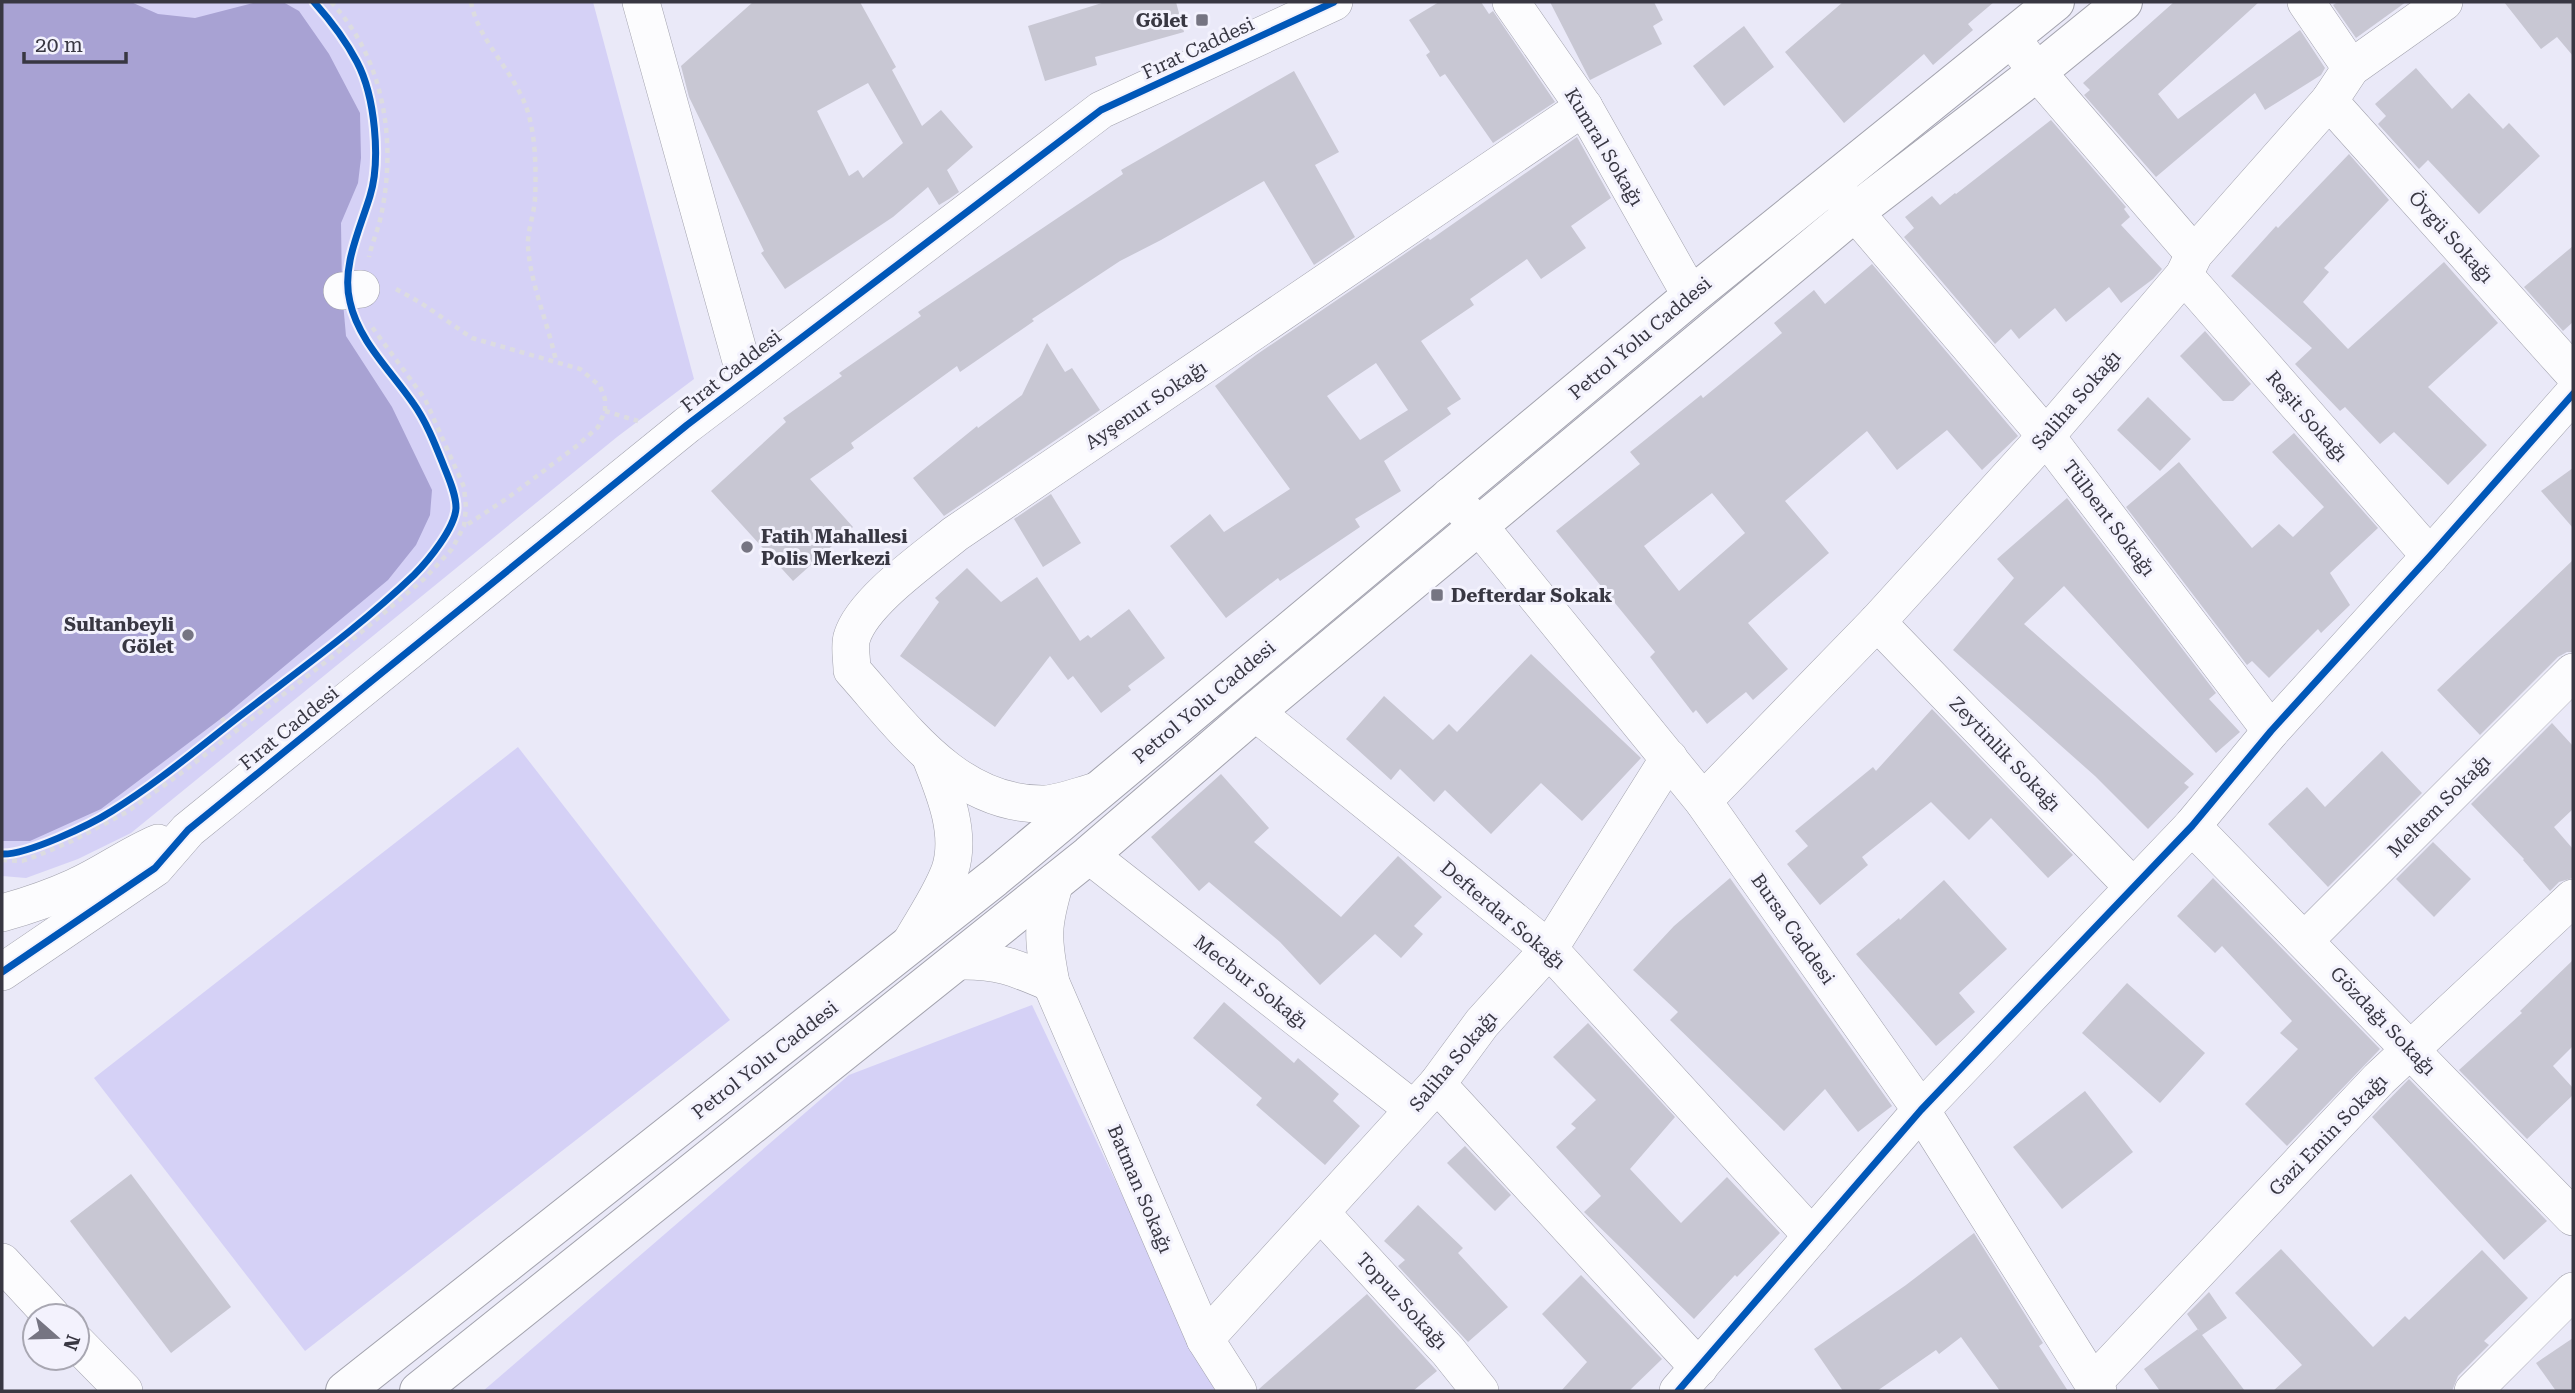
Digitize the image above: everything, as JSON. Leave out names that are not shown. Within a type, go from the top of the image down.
[{"type":"main road","name":"Petrol Yolu Caddesi","points":[[345,1391],[909,946],[1691,296],[2055,2]]},
{"type":"main road","points":[[419,1391],[1089,855],[1255,712],[1855,212],[2123,2]]},
{"type":"street","points":[[641,2],[746,379]]},
{"type":"street","name":"Fırat Caddesi","points":[[188,830],[746,379],[1101,110],[1334,2]]},
{"type":"street","name":"Kumral Sokağı","points":[[1511,2],[1584,107],[1691,296]]},
{"type":"street","points":[[2306,2],[2351,68]]},
{"type":"street","name":"Saliha Sokağı","points":[[1703,801],[1877,622],[2046,436],[2329,102],[2351,68],[2444,2]]},
{"type":"street","name":"Reşit Sokağı","points":[[2011,37],[2189,264],[2430,556]]},
{"type":"street","name":"Övgü Sokağı","points":[[2329,102],[2573,373]]},
{"type":"street","name":"Ayşenur Sokağı","points":[[931,758],[852,670],[851,638],[866,612],[899,579],[956,534],[1584,107]]},
{"type":"street","name":"Tülbent Sokağı","points":[[1830,183],[2046,436],[2271,731]]},
{"type":"street","points":[[1688,1379],[1921,1110],[2192,826],[2271,731],[2573,394]]},
{"type":"street","name":"Bursa Caddesi","points":[[1450,496],[1479,526],[1703,801],[1921,1110],[2095,1387]]},
{"type":"street","name":"Zeytinlik Sokağı","points":[[1877,622],[2133,887]]},
{"type":"street","name":"Meltem Sokağı","points":[[2305,940],[2573,672]]},
{"type":"street","name":"Defterdar Sokağı","points":[[1255,712],[1549,949],[1812,1236]]},
{"type":"street","points":[[931,758],[951,774],[973,786],[1026,804],[1049,804],[1097,791]]},
{"type":"street","points":[[909,946],[951,867],[952,821],[931,758]]},
{"type":"street","name":"Saliha Sokağı","points":[[1205,1339],[1425,1097],[1482,1023],[1549,949],[1669,758]]},
{"type":"street","name":"Gözdağı Sokağı","points":[[2192,826],[2573,1217]]},
{"type":"street","points":[[2,913],[36,903],[77,886],[134,853],[188,830]]},
{"type":"street","points":[[2,972],[155,868],[188,830]]},
{"type":"street","name":"Mecbur Sokağı","points":[[1089,855],[1425,1097],[1688,1379]]},
{"type":"street","name":"Batman Sokağı","points":[[1055,882],[1045,916],[1043,943],[1051,983],[1205,1339],[1238,1391]]},
{"type":"street","name":"Gazi Emin Sokağı","points":[[2095,1387],[2379,1079],[2573,898]]},
{"type":"street","points":[[957,961],[987,960],[1017,968],[1051,983]]},
{"type":"street","name":"Topuz Sokağı","points":[[1321,1213],[1448,1350],[1480,1391]]},
{"type":"street","points":[[2,1262],[39,1302]]},
{"type":"street","points":[[2473,1391],[2573,1291]]},
{"type":"street","points":[[91,1358],[124,1391]]},
{"type":"street","points":[[83,1372],[85,1391]]},
{"type":"path","points":[[2,860],[22,861],[39,855],[116,817],[184,771],[331,657],[424,579],[452,550],[464,526],[464,486],[453,458],[425,399],[372,329],[356,286],[381,216],[388,137],[383,102],[372,67],[343,15],[331,2]]},
{"type":"path","points":[[471,2],[474,18],[519,87],[530,120],[535,157],[535,200],[528,246],[541,314],[556,361]]},
{"type":"path","points":[[356,286],[391,287],[421,303],[472,338],[580,369],[593,377],[600,386],[605,399],[605,411],[598,427],[509,497],[464,526]]},
{"type":"path","points":[[222,718],[233,734]]},
{"type":"path","points":[[219,733],[238,718]]},
{"type":"path","points":[[192,753],[210,740]]},
{"type":"path","points":[[78,827],[122,804]]},
{"type":"path","points":[[2,854],[14,855],[56,838]]},
{"type":"shaded area","name":"Sultanbeyli Gölet","points":[[2,2],[593,2],[694,379],[617,437],[131,833],[78,859],[26,878],[2,876]]},
{"type":"shaded area","name":"Sultanbeyli Gölet","points":[[2,2],[131,2],[158,14],[195,18],[257,2],[283,2],[299,11],[329,54],[360,113],[361,158],[358,183],[341,223],[346,336],[392,407],[432,490],[430,515],[416,545],[388,580],[227,714],[101,809],[30,841],[2,841]]},
{"type":"shaded area","points":[[518,747],[730,1020],[305,1351],[94,1078]]},
{"type":"shaded area","points":[[1032,1005],[1215,1391],[483,1391],[849,1075]]},
{"type":"building","points":[[753,2],[860,2],[896,67],[892,70],[922,126],[941,110],[973,147],[947,170],[959,192],[939,205],[928,187],[893,217],[785,289],[761,253],[764,251],[689,97],[681,66]],"holes":[[[868,83],[903,143],[863,178],[858,170],[849,176],[817,111]]]},
{"type":"building","points":[[1105,2],[1176,2],[1184,32],[1095,57],[1097,65],[1045,81],[1028,26]]},
{"type":"building","points":[[1439,2],[1481,2],[1489,14],[1493,11],[1555,102],[1493,143],[1445,74],[1440,77],[1426,55],[1430,52],[1409,20]]},
{"type":"building","points":[[1550,2],[1654,2],[1663,20],[1653,26],[1662,44],[1590,80]]},
{"type":"building","points":[[1843,2],[1994,2],[1968,24],[1973,30],[1933,65],[1924,54],[1844,123],[1785,52]]},
{"type":"building","points":[[2174,2],[2259,2],[2158,94],[2178,119],[2300,30],[2325,68],[2321,75],[2265,110],[2255,93],[2156,177],[2084,95],[2090,90],[2083,83]]},
{"type":"building","points":[[2338,2],[2406,2],[2356,38],[2333,5]]},
{"type":"building","points":[[2504,2],[2573,2],[2573,56],[2557,37],[2541,49]]},
{"type":"building","points":[[1744,26],[1774,67],[1724,106],[1693,66]]},
{"type":"building","points":[[2416,68],[2452,109],[2469,93],[2503,129],[2509,123],[2540,156],[2479,214],[2428,160],[2419,169],[2378,124],[2386,116],[2375,104]]},
{"type":"building","points":[[1294,71],[1339,152],[1315,165],[1355,237],[1314,265],[1264,181],[1120,261],[1032,319],[1034,321],[960,372],[957,366],[851,443],[854,448],[810,479],[853,527],[793,581],[711,491],[786,422],[783,418],[842,376],[839,373],[921,316],[918,312],[1123,174],[1121,170]]},
{"type":"building","points":[[2051,120],[2126,207],[2124,209],[2130,217],[2121,225],[2162,269],[2121,303],[2109,287],[2066,322],[2055,308],[2019,339],[2011,329],[1995,344],[1904,237],[1914,228],[1905,217],[1932,196],[1940,205]]},
{"type":"building","points":[[1577,137],[1611,198],[1571,226],[1586,248],[1541,279],[1527,259],[1470,299],[1474,305],[1421,341],[1461,399],[1447,408],[1451,414],[1384,461],[1401,491],[1355,519],[1360,527],[1280,581],[1278,578],[1226,618],[1170,546],[1210,514],[1224,532],[1290,489],[1215,386],[1428,238],[1430,240]],"holes":[[[1376,363],[1408,410],[1360,440],[1327,396]]]},
{"type":"building","points":[[2349,154],[2389,200],[2324,268],[2329,272],[2303,302],[2348,349],[2444,262],[2498,323],[2428,387],[2487,445],[2448,485],[2394,432],[2380,444],[2345,407],[2340,411],[2295,364],[2312,348],[2231,276],[2276,226],[2278,228]]},
{"type":"building","points":[[2573,246],[2573,322],[2563,331],[2524,287]]},
{"type":"building","points":[[1872,264],[2018,436],[1982,470],[1947,430],[1897,470],[1867,431],[1785,501],[1829,553],[1748,623],[1788,669],[1753,700],[1746,692],[1707,724],[1696,710],[1693,713],[1650,657],[1655,652],[1556,531],[1640,464],[1630,452],[1701,395],[1703,398],[1782,333],[1774,323],[1814,290],[1825,304]],"holes":[[[1712,493],[1745,533],[1679,591],[1644,546]]]},
{"type":"building","points":[[2205,331],[2251,384],[2233,401],[2223,401],[2180,356]]},
{"type":"building","points":[[1047,343],[1065,372],[1072,368],[1100,410],[944,516],[913,478],[977,426],[978,428],[1022,395]]},
{"type":"building","points":[[2148,397],[2191,439],[2160,471],[2117,430]]},
{"type":"building","points":[[2294,433],[2378,528],[2330,573],[2350,605],[2321,633],[2318,629],[2269,678],[2252,661],[2247,665],[2126,507],[2179,462],[2252,548],[2279,524],[2293,537],[2324,507],[2272,452]]},
{"type":"building","points":[[2573,468],[2573,528],[2541,491]]},
{"type":"building","points":[[1051,494],[1081,543],[1043,567],[1014,519]]},
{"type":"building","points":[[2067,498],[2216,693],[2209,699],[2240,732],[2216,753],[2064,586],[2024,624],[2194,774],[2184,783],[2189,787],[2148,829],[2095,776],[1953,650],[2014,578],[1997,559]]},
{"type":"building","points":[[2573,560],[2573,652],[2558,657],[2480,735],[2437,690]]},
{"type":"building","points":[[967,568],[1001,602],[1037,577],[1080,641],[1088,635],[1091,638],[1129,609],[1165,658],[1128,686],[1131,690],[1101,713],[1073,676],[1068,680],[1050,656],[995,727],[900,656],[939,602],[935,598]]},
{"type":"building","points":[[1531,654],[1641,758],[1582,821],[1541,783],[1491,834],[1445,790],[1434,802],[1400,769],[1391,780],[1346,739],[1384,696],[1433,740],[1449,724],[1457,732]]},
{"type":"building","points":[[1932,709],[2073,855],[2048,878],[1991,818],[1969,840],[1931,802],[1862,857],[1868,865],[1820,905],[1787,864],[1808,846],[1795,831],[1873,767],[1876,771]]},
{"type":"building","points":[[2552,723],[2573,746],[2573,809],[2554,827],[2573,849],[2573,878],[2559,882],[2550,891],[2524,859],[2471,804]]},
{"type":"building","points":[[2382,751],[2422,793],[2328,887],[2268,824],[2307,787],[2325,807]]},
{"type":"building","points":[[1221,774],[1269,828],[1254,842],[1341,917],[1398,856],[1442,897],[1414,926],[1423,934],[1401,958],[1375,934],[1320,985],[1280,942],[1209,882],[1199,891],[1151,837]]},
{"type":"building","points":[[2433,842],[2471,879],[2434,917],[2396,879]]},
{"type":"building","points":[[1730,878],[1892,1106],[1858,1132],[1825,1089],[1784,1131],[1670,1020],[1678,1012],[1633,970],[1674,926]]},
{"type":"building","points":[[2213,878],[2380,1049],[2287,1146],[2245,1104],[2298,1049],[2280,1033],[2292,1021],[2222,946],[2215,953],[2177,916]]},
{"type":"building","points":[[1944,880],[2007,949],[1959,993],[1975,1012],[1936,1046],[1856,954],[1899,918],[1900,920]]},
{"type":"building","points":[[2573,960],[2573,1046],[2553,1066],[2573,1088],[2573,1095],[2527,1139],[2459,1070],[2522,1013],[2520,1011]]},
{"type":"building","points":[[2127,983],[2205,1053],[2160,1103],[2082,1033]]},
{"type":"building","points":[[1224,1002],[1294,1063],[1298,1058],[1339,1094],[1333,1101],[1360,1126],[1325,1165],[1256,1105],[1262,1098],[1193,1038]]},
{"type":"building","points":[[1588,1023],[1675,1117],[1630,1169],[1681,1223],[1727,1177],[1780,1233],[1737,1277],[1735,1275],[1694,1319],[1584,1212],[1601,1196],[1556,1147],[1576,1128],[1571,1124],[1596,1100],[1553,1057]]},
{"type":"building","points":[[2409,1079],[2547,1221],[2504,1260],[2372,1117]]},
{"type":"building","points":[[2085,1091],[2133,1152],[2062,1209],[2013,1147]]},
{"type":"building","points":[[1465,1146],[1511,1195],[1495,1211],[1447,1163]]},
{"type":"building","points":[[131,1174],[231,1307],[171,1353],[70,1221]]},
{"type":"building","points":[[1418,1205],[1463,1248],[1458,1253],[1508,1307],[1468,1342],[1398,1266],[1405,1260],[1384,1241]]},
{"type":"building","points":[[1974,1233],[2043,1343],[2039,1346],[2068,1391],[2000,1391],[1961,1337],[1939,1354],[1936,1350],[1877,1391],[1843,1391],[1814,1349],[1906,1285]]},
{"type":"building","points":[[2281,1249],[2373,1347],[2405,1316],[2409,1320],[2482,1250],[2528,1298],[2484,1341],[2489,1345],[2458,1376],[2452,1391],[2273,1391],[2302,1365],[2235,1293]]},
{"type":"building","points":[[1581,1275],[1662,1359],[1629,1391],[1561,1391],[1587,1362],[1542,1314]]},
{"type":"building","points":[[2209,1292],[2227,1318],[2202,1335],[2245,1391],[2160,1391],[2144,1369],[2198,1329],[2187,1314]]},
{"type":"building","points":[[1367,1294],[1437,1371],[1413,1391],[1259,1391],[1259,1389]]},
{"type":"building","points":[[2573,1338],[2573,1391],[2556,1391],[2536,1363]]},
{"type":"cycle path","points":[[2,854],[42,845],[89,824],[163,776],[374,611],[414,575],[433,553],[451,525],[456,502],[437,449],[413,403],[376,355],[360,329],[350,302],[350,262],[370,196],[375,165],[372,110],[357,62],[314,2]]},
{"type":"cycle path","points":[[2,972],[155,868],[188,830],[687,425],[1101,110],[1334,2]]},
{"type":"cycle path","points":[[1678,1391],[1921,1110],[2192,826],[2271,731],[2573,394]]},
{"type":"place","name":"Gölet","points":[[1202,20]]},
{"type":"place","name":"Fatih Mahallesi Polis Merkezi","points":[[747,547]]},
{"type":"place","name":"Defterdar Sokak","points":[[1437,595]]},
{"type":"place","name":"Sultanbeyli Gölet","points":[[188,635]]}]
